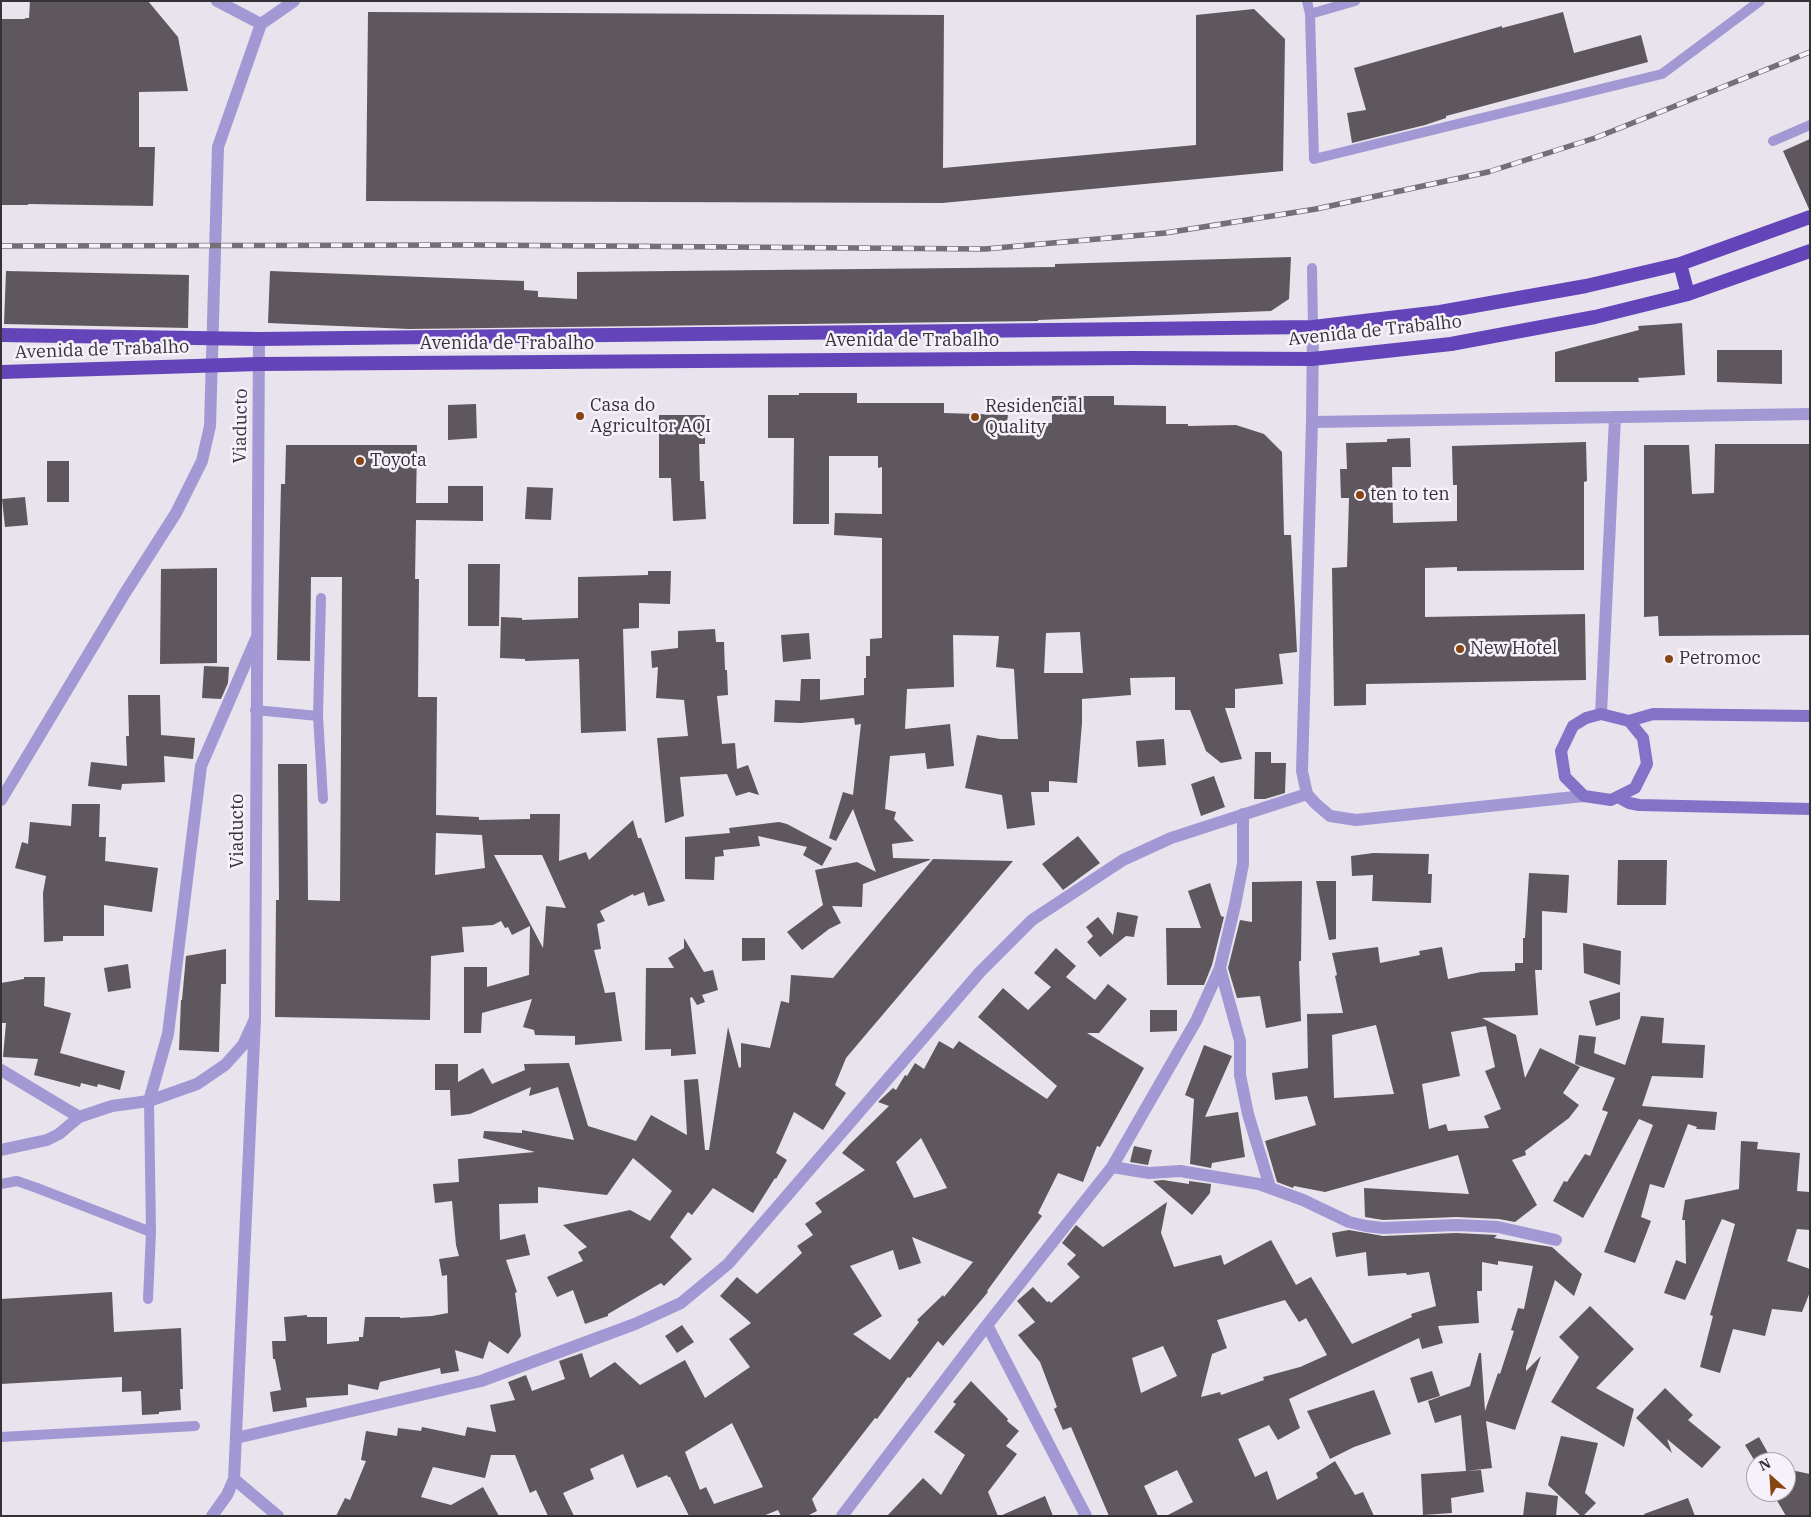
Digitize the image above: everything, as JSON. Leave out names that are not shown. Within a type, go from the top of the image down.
[{"type":"highway","name":"Avenida de Trabalho","points":[[1,335],[259,339],[1313,327],[1440,312],[1586,286],[1680,264],[1810,217]]},
{"type":"highway","name":"Avenida de Trabalho","points":[[1,372],[259,364],[1123,358],[1312,359],[1451,344],[1595,317],[1688,294],[1810,251]]},
{"type":"highway","points":[[1680,264],[1688,294]]},
{"type":"main road","points":[[1629,721],[1643,738],[1647,764],[1635,788],[1611,800],[1584,796],[1565,777],[1561,751],[1573,726],[1586,718],[1601,714],[1629,721],[1653,714],[1810,716]]},
{"type":"main road","points":[[1618,797],[1639,806],[1810,809]]},
{"type":"street","points":[[217,1],[261,24],[294,1]]},
{"type":"street","name":"Viaducto","points":[[1,800],[125,593],[176,513],[202,461],[210,426],[218,147],[261,24]]},
{"type":"street","points":[[1313,327],[1302,771],[1307,794],[1330,816],[1356,820],[1584,796]]},
{"type":"street","name":"Viaducto","points":[[79,1117],[112,1106],[149,1101],[197,1084],[225,1065],[243,1045],[255,1019],[259,339]]},
{"type":"street","points":[[1312,422],[1810,414]]},
{"type":"street","points":[[1601,714],[1615,417]]},
{"type":"street","points":[[149,1101],[168,1034],[201,766],[256,639]]},
{"type":"street","points":[[236,1438],[481,1381],[635,1324],[681,1302],[728,1264],[980,972],[1032,920],[1123,860],[1171,838],[1307,794]]},
{"type":"street","points":[[842,1516],[987,1326],[1112,1167],[1196,1021],[1220,968],[1236,905],[1243,864],[1243,814]]},
{"type":"street","points":[[1220,968],[1240,1041],[1240,1075],[1248,1114],[1270,1187]]},
{"type":"street","points":[[212,1516],[227,1494],[234,1479],[255,1019]]},
{"type":"street","points":[[1,1070],[79,1117],[59,1134],[47,1140],[1,1150]]},
{"type":"street","points":[[1112,1167],[1149,1173],[1180,1171],[1270,1187],[1349,1222],[1366,1226],[1383,1228],[1479,1226],[1556,1240]]},
{"type":"street","points":[[987,1326],[1086,1516]]},
{"type":"street","points":[[234,1479],[278,1516]]},
{"type":"lane","points":[[1307,1],[1310,14],[1314,159],[1662,74],[1760,1]]},
{"type":"lane","points":[[1310,14],[1355,1]]},
{"type":"lane","points":[[1772,141],[1810,124]]},
{"type":"lane","points":[[1312,268],[1313,327]]},
{"type":"lane","points":[[321,598],[318,716],[323,799]]},
{"type":"lane","points":[[256,710],[318,716]]},
{"type":"lane","points":[[148,1299],[151,1232],[149,1101]]},
{"type":"lane","points":[[1,1184],[16,1181],[38,1188],[151,1232]]},
{"type":"lane","points":[[1,1437],[195,1426]]},
{"type":"building","points":[[30,1],[148,1],[178,37],[188,91],[139,92],[139,147],[155,147],[153,206],[1,205],[1,19],[29,18]]},
{"type":"building","points":[[1254,9],[1285,39],[1283,171],[942,203],[366,201],[368,12],[944,15],[943,168],[1196,145],[1196,15]]},
{"type":"building","points":[[1563,12],[1574,53],[1641,35],[1648,62],[1446,116],[1446,118],[1425,125],[1352,143],[1347,113],[1366,110],[1354,68],[1502,26],[1502,28]]},
{"type":"building","points":[[1810,139],[1810,208],[1809,209],[1783,151]]},
{"type":"building","points":[[1291,257],[1289,299],[1271,311],[1038,321],[409,329],[268,323],[270,271],[524,281],[524,290],[538,291],[538,297],[577,299],[577,272],[1055,267],[1055,264]]},
{"type":"building","points":[[6,271],[189,275],[188,328],[4,324]]},
{"type":"building","points":[[1682,323],[1685,375],[1638,378],[1639,382],[1555,382],[1555,352],[1639,330],[1638,326]]},
{"type":"building","points":[[1717,350],[1782,350],[1782,384],[1717,382]]},
{"type":"building","points":[[799,393],[857,393],[857,403],[944,403],[944,413],[1008,415],[1007,422],[1052,423],[1052,396],[1114,396],[1114,405],[1166,406],[1166,424],[1188,424],[1188,426],[1236,425],[1264,434],[1282,452],[1284,535],[1291,535],[1297,652],[1279,654],[1283,684],[1235,689],[1235,708],[1225,708],[1242,759],[1221,763],[1206,751],[1190,710],[1175,710],[1175,677],[1130,678],[1131,695],[1082,699],[1077,783],[1049,781],[1049,792],[1031,792],[1035,825],[1007,829],[1002,795],[965,788],[977,735],[1000,739],[1018,739],[1014,669],[996,667],[999,636],[953,635],[954,687],[907,689],[905,729],[950,724],[954,766],[927,769],[925,753],[890,756],[885,809],[896,812],[894,819],[914,841],[892,844],[893,858],[930,860],[863,884],[862,907],[832,906],[841,923],[829,929],[802,950],[787,932],[823,905],[815,870],[857,862],[876,872],[853,809],[836,841],[829,838],[843,792],[853,795],[861,724],[855,725],[854,718],[801,723],[774,722],[775,700],[800,701],[801,679],[820,679],[820,700],[864,695],[866,656],[870,656],[870,639],[882,638],[882,538],[834,535],[835,513],[882,514],[882,467],[878,468],[878,456],[829,456],[829,524],[793,524],[794,438],[768,438],[768,395],[799,395]],"holes":[[[1080,632],[1083,673],[1044,673],[1046,633]]]},
{"type":"building","points":[[476,404],[477,438],[448,440],[448,405]]},
{"type":"building","points":[[659,415],[705,415],[705,444],[699,444],[700,481],[704,481],[706,519],[673,521],[671,478],[659,478]]},
{"type":"building","points":[[1410,438],[1411,467],[1392,467],[1393,523],[1457,521],[1457,485],[1453,485],[1452,446],[1586,442],[1587,481],[1584,482],[1584,570],[1457,571],[1457,567],[1425,568],[1425,617],[1585,614],[1586,680],[1366,684],[1366,705],[1334,706],[1332,568],[1347,567],[1349,498],[1341,498],[1340,469],[1347,469],[1346,443],[1387,442],[1387,439]]},
{"type":"building","points":[[1715,444],[1810,444],[1810,635],[1659,636],[1658,616],[1644,617],[1644,445],[1689,445],[1692,494],[1714,493]]},
{"type":"building","points":[[286,445],[417,445],[416,503],[448,503],[448,486],[483,486],[483,521],[416,520],[415,579],[419,579],[418,697],[437,697],[436,815],[479,817],[479,820],[530,819],[530,814],[560,814],[559,861],[586,852],[589,860],[633,820],[638,838],[641,838],[665,901],[648,906],[644,892],[634,896],[633,894],[600,911],[605,921],[597,924],[601,949],[594,950],[605,993],[615,992],[622,1041],[575,1045],[575,1036],[535,1035],[534,1030],[523,1027],[532,999],[482,1013],[481,1033],[464,1033],[464,967],[487,967],[487,987],[529,975],[530,926],[512,935],[508,927],[505,928],[501,921],[493,925],[462,927],[464,952],[431,956],[430,1020],[275,1017],[276,900],[279,900],[278,764],[307,764],[308,900],[340,901],[342,577],[311,577],[310,661],[277,660],[281,484],[285,484]],"holes":[[[436,833],[482,835],[485,868],[435,875]],[[494,855],[542,855],[566,908],[546,906],[543,948]]]},
{"type":"building","points":[[47,461],[69,461],[69,502],[47,502]]},
{"type":"building","points":[[527,487],[553,488],[551,520],[525,519]]},
{"type":"building","points":[[25,497],[28,525],[5,527],[2,499]]},
{"type":"building","points":[[468,564],[500,564],[499,626],[468,626]]},
{"type":"building","points":[[217,568],[217,663],[160,664],[161,569]]},
{"type":"building","points":[[648,571],[671,571],[670,604],[639,603],[639,628],[623,629],[626,731],[581,733],[579,659],[525,661],[525,659],[500,658],[501,617],[522,618],[522,620],[578,618],[578,577],[648,575]]},
{"type":"building","points":[[715,629],[716,642],[724,642],[725,670],[727,670],[728,695],[717,696],[722,744],[735,743],[737,769],[748,765],[759,795],[749,792],[736,796],[727,774],[680,777],[684,816],[665,823],[657,738],[688,736],[684,700],[656,698],[658,667],[652,668],[651,651],[678,648],[678,631]]},
{"type":"building","points":[[809,633],[811,659],[783,662],[781,635]]},
{"type":"building","points":[[204,666],[229,667],[228,683],[221,699],[202,698]]},
{"type":"building","points":[[128,695],[160,695],[161,735],[195,738],[193,759],[164,756],[165,782],[122,784],[121,790],[88,786],[91,762],[127,766],[126,736],[129,736]]},
{"type":"building","points":[[1164,739],[1166,765],[1138,767],[1136,741]]},
{"type":"building","points":[[1255,752],[1271,752],[1271,763],[1286,763],[1285,793],[1265,799],[1254,799]]},
{"type":"building","points":[[1214,776],[1225,807],[1201,816],[1191,784]]},
{"type":"building","points":[[72,804],[100,804],[99,837],[106,837],[105,861],[158,868],[152,912],[104,905],[104,936],[63,936],[63,941],[44,942],[43,893],[46,876],[15,868],[22,842],[28,844],[30,822],[71,826]]},
{"type":"building","points":[[779,822],[787,824],[832,848],[822,866],[803,855],[807,847],[758,836],[760,846],[723,850],[724,856],[715,857],[714,880],[685,879],[685,837],[730,833],[729,828]]},
{"type":"building","points":[[1078,836],[1100,863],[1063,890],[1042,864]]},
{"type":"building","points":[[1373,853],[1429,854],[1428,874],[1432,874],[1431,903],[1372,901],[1373,875],[1352,876],[1351,856]]},
{"type":"building","points":[[933,859],[1013,861],[846,1058],[835,1085],[846,1093],[823,1130],[794,1112],[776,1153],[787,1160],[753,1213],[713,1188],[692,1215],[688,1212],[670,1237],[692,1259],[664,1286],[661,1283],[608,1314],[608,1316],[585,1324],[573,1290],[557,1297],[547,1277],[583,1261],[578,1252],[587,1247],[563,1225],[630,1210],[650,1221],[672,1191],[633,1158],[607,1195],[538,1187],[538,1203],[499,1204],[500,1240],[525,1234],[530,1255],[506,1260],[517,1292],[515,1293],[521,1336],[508,1354],[489,1341],[483,1359],[455,1350],[459,1371],[441,1374],[440,1368],[380,1382],[378,1390],[348,1384],[348,1395],[306,1398],[307,1407],[273,1412],[270,1392],[281,1390],[275,1359],[273,1359],[272,1341],[286,1341],[284,1317],[307,1315],[307,1317],[327,1317],[327,1344],[359,1341],[359,1337],[363,1337],[365,1317],[400,1318],[448,1313],[447,1275],[442,1276],[439,1259],[459,1256],[456,1245],[452,1201],[435,1203],[433,1184],[459,1182],[458,1159],[535,1152],[483,1138],[484,1131],[522,1133],[522,1130],[574,1140],[558,1087],[529,1096],[531,1087],[470,1114],[451,1116],[450,1090],[435,1090],[435,1064],[458,1064],[458,1082],[483,1068],[492,1084],[525,1070],[524,1064],[569,1063],[588,1126],[636,1141],[651,1115],[687,1135],[684,1080],[698,1079],[705,1150],[709,1150],[728,1027],[739,1068],[741,1067],[741,1043],[770,1048],[781,1001],[789,1003],[791,975],[833,978]]},
{"type":"building","points":[[1618,860],[1667,860],[1666,905],[1617,905]]},
{"type":"building","points":[[1529,873],[1569,875],[1567,913],[1542,911],[1542,970],[1535,970],[1538,1015],[1482,1018],[1516,1035],[1525,1078],[1540,1048],[1580,1067],[1563,1093],[1579,1105],[1569,1118],[1525,1151],[1526,1155],[1512,1160],[1537,1205],[1515,1222],[1499,1219],[1456,1217],[1383,1220],[1365,1217],[1364,1188],[1469,1194],[1458,1155],[1325,1192],[1294,1186],[1293,1188],[1277,1182],[1265,1141],[1316,1125],[1307,1096],[1275,1100],[1272,1073],[1308,1068],[1307,1014],[1343,1013],[1332,953],[1378,947],[1380,963],[1420,955],[1419,951],[1442,947],[1448,979],[1481,972],[1515,971],[1515,963],[1523,963],[1523,938],[1525,938]],"holes":[[[1376,1025],[1394,1094],[1334,1098],[1332,1035]],[[1486,1026],[1495,1067],[1485,1071],[1501,1109],[1484,1116],[1489,1128],[1448,1131],[1446,1124],[1429,1129],[1422,1084],[1460,1076],[1451,1032]]]},
{"type":"building","points":[[1302,881],[1301,961],[1299,961],[1301,1021],[1266,1028],[1260,996],[1237,998],[1228,968],[1240,920],[1252,922],[1252,882]]},
{"type":"building","points":[[1316,881],[1336,881],[1336,939],[1329,940]]},
{"type":"building","points":[[1210,883],[1221,916],[1224,917],[1212,965],[1204,985],[1167,985],[1166,928],[1201,928],[1188,891]]},
{"type":"building","points":[[1117,912],[1138,916],[1134,937],[1126,936],[1100,957],[1087,942],[1093,936],[1086,927],[1098,917],[1113,935]]},
{"type":"building","points":[[684,938],[704,972],[713,970],[718,990],[702,995],[705,1002],[697,1005],[692,997],[690,998],[696,1054],[671,1056],[671,1049],[645,1050],[646,968],[674,968],[668,958],[684,948]]},
{"type":"building","points":[[742,938],[765,938],[765,960],[742,961]]},
{"type":"building","points":[[1583,943],[1621,951],[1620,985],[1584,973]]},
{"type":"building","points":[[1056,948],[1076,966],[1066,977],[1095,1000],[1108,984],[1127,999],[1099,1033],[1087,1033],[1144,1068],[1100,1147],[1097,1146],[1083,1182],[1058,1173],[1038,1213],[1042,1216],[988,1292],[943,1346],[938,1341],[877,1419],[875,1418],[812,1499],[817,1511],[807,1516],[781,1516],[778,1510],[763,1516],[689,1516],[670,1477],[667,1475],[637,1488],[623,1454],[590,1469],[594,1479],[563,1493],[574,1516],[548,1516],[536,1490],[530,1493],[515,1455],[491,1455],[485,1478],[433,1467],[421,1497],[451,1505],[483,1487],[499,1516],[336,1516],[345,1498],[350,1500],[366,1461],[361,1460],[366,1431],[397,1436],[398,1428],[421,1431],[422,1427],[465,1436],[467,1427],[496,1432],[490,1405],[515,1400],[508,1382],[526,1375],[532,1391],[565,1379],[559,1361],[582,1353],[590,1378],[615,1362],[640,1385],[685,1360],[705,1398],[750,1367],[729,1339],[751,1323],[720,1296],[737,1277],[757,1294],[802,1253],[797,1246],[813,1235],[805,1224],[822,1212],[815,1203],[865,1170],[842,1153],[889,1106],[878,1102],[893,1088],[896,1090],[915,1063],[924,1069],[939,1041],[953,1049],[959,1041],[1047,1099],[1057,1086],[978,1017],[1003,988],[1028,1010],[1051,987],[1034,973]],"holes":[[[921,1138],[947,1188],[914,1198],[896,1162]],[[912,1237],[973,1262],[944,1297],[943,1295],[917,1320],[919,1322],[890,1360],[853,1334],[882,1316],[850,1266],[893,1250],[899,1270],[921,1263]],[[732,1423],[763,1487],[714,1504],[706,1487],[700,1490],[685,1452]]]},
{"type":"building","points":[[226,949],[226,984],[221,984],[219,1052],[179,1050],[181,1000],[186,956]]},
{"type":"building","points":[[128,964],[131,988],[108,992],[104,968]]},
{"type":"building","points":[[24,977],[45,977],[44,1006],[71,1013],[60,1053],[125,1071],[120,1090],[98,1084],[97,1087],[81,1083],[80,1087],[34,1075],[38,1059],[3,1057],[6,1023],[1,1023],[1,983],[24,979]]},
{"type":"building","points":[[1620,992],[1620,1019],[1596,1026],[1589,1001]]},
{"type":"building","points":[[1150,1010],[1177,1010],[1177,1031],[1150,1032]]},
{"type":"building","points":[[1641,1016],[1664,1018],[1662,1043],[1705,1045],[1703,1078],[1652,1076],[1642,1106],[1717,1112],[1715,1130],[1696,1129],[1697,1127],[1688,1124],[1664,1188],[1650,1184],[1641,1217],[1651,1221],[1635,1263],[1604,1252],[1653,1125],[1639,1119],[1583,1218],[1553,1201],[1564,1181],[1567,1182],[1585,1154],[1590,1156],[1608,1112],[1602,1110],[1615,1078],[1575,1064],[1579,1035],[1596,1037],[1594,1053],[1625,1065]]},
{"type":"building","points":[[1204,1045],[1232,1056],[1205,1117],[1238,1112],[1245,1157],[1212,1163],[1211,1168],[1190,1164],[1194,1099],[1185,1095]]},
{"type":"building","points":[[1741,1141],[1758,1142],[1757,1149],[1800,1153],[1797,1191],[1810,1192],[1810,1230],[1797,1229],[1787,1261],[1810,1269],[1810,1292],[1802,1312],[1772,1309],[1765,1336],[1733,1329],[1720,1373],[1700,1367],[1713,1316],[1710,1315],[1735,1224],[1722,1219],[1685,1300],[1664,1293],[1676,1260],[1686,1264],[1685,1220],[1682,1220],[1685,1200],[1739,1189]]},
{"type":"building","points":[[1134,1146],[1152,1150],[1148,1165],[1130,1162]]},
{"type":"building","points":[[1163,1180],[1189,1184],[1189,1181],[1211,1184],[1210,1193],[1192,1215],[1153,1181]]},
{"type":"building","points":[[1167,1202],[1161,1233],[1174,1267],[1221,1255],[1224,1265],[1271,1240],[1296,1285],[1311,1277],[1352,1344],[1412,1317],[1411,1314],[1436,1306],[1429,1272],[1407,1275],[1406,1273],[1368,1276],[1366,1252],[1336,1257],[1332,1233],[1349,1230],[1383,1236],[1456,1233],[1497,1235],[1494,1238],[1552,1247],[1582,1274],[1574,1296],[1555,1280],[1526,1371],[1541,1356],[1515,1430],[1486,1421],[1492,1468],[1466,1471],[1461,1415],[1435,1423],[1428,1401],[1470,1386],[1479,1353],[1481,1353],[1485,1411],[1514,1331],[1511,1330],[1518,1308],[1524,1309],[1533,1266],[1498,1261],[1498,1265],[1482,1262],[1482,1291],[1477,1291],[1479,1323],[1438,1326],[1443,1343],[1422,1349],[1419,1338],[1289,1399],[1300,1428],[1278,1440],[1269,1425],[1238,1439],[1255,1477],[1267,1471],[1277,1500],[1318,1478],[1316,1473],[1335,1461],[1355,1495],[1363,1492],[1374,1516],[1166,1516],[1193,1502],[1177,1470],[1144,1486],[1158,1516],[1109,1516],[1071,1427],[1063,1430],[1054,1409],[1057,1407],[1040,1362],[1018,1335],[1035,1322],[1017,1301],[1033,1287],[1047,1302],[1051,1303],[1080,1277],[1067,1264],[1076,1255],[1062,1243],[1076,1225],[1103,1247]],"holes":[[[1285,1300],[1299,1322],[1306,1318],[1327,1355],[1300,1367],[1263,1377],[1264,1380],[1221,1395],[1220,1392],[1201,1397],[1212,1354],[1227,1348],[1217,1320]],[[1163,1346],[1177,1376],[1141,1393],[1132,1358]]]},
{"type":"building","points":[[112,1292],[114,1332],[181,1328],[183,1389],[180,1389],[181,1410],[142,1415],[141,1391],[122,1392],[122,1377],[1,1384],[1,1299]]},
{"type":"building","points":[[1590,1306],[1634,1349],[1596,1388],[1634,1409],[1624,1447],[1551,1402],[1579,1357],[1559,1337]]},
{"type":"building","points":[[682,1325],[694,1342],[677,1353],[665,1336]]},
{"type":"building","points":[[1432,1371],[1440,1396],[1418,1403],[1410,1378]]},
{"type":"building","points":[[971,1381],[1008,1419],[1007,1421],[1019,1431],[1006,1446],[1017,1454],[988,1492],[998,1516],[887,1516],[923,1478],[941,1495],[965,1455],[934,1432],[956,1404],[953,1402]]},
{"type":"building","points":[[1665,1388],[1693,1415],[1688,1420],[1721,1447],[1702,1468],[1667,1439],[1672,1453],[1636,1418]]},
{"type":"building","points":[[1374,1390],[1391,1434],[1354,1447],[1330,1459],[1307,1411]]},
{"type":"building","points":[[1561,1436],[1598,1443],[1585,1493],[1596,1503],[1583,1516],[1548,1485]]},
{"type":"building","points":[[1759,1437],[1767,1452],[1749,1452],[1745,1445]]},
{"type":"building","points":[[1481,1470],[1484,1492],[1451,1498],[1452,1513],[1423,1515],[1421,1474]]},
{"type":"building","points":[[1796,1471],[1810,1474],[1810,1516],[1786,1516],[1778,1502],[1796,1502]]},
{"type":"building","points":[[1526,1492],[1558,1496],[1556,1516],[1523,1516]]},
{"type":"building","points":[[1045,1496],[1053,1516],[1000,1516]]},
{"type":"building","points":[[1688,1498],[1695,1516],[1645,1516],[1644,1514]]},
{"type":"railway","points":[[1,246],[473,245],[985,249],[1165,233],[1316,209],[1488,172],[1595,138],[1810,52]]},
{"type":"place","name":"Casa do Agricultor AQI","points":[[580,416]]},
{"type":"place","name":"Residencial Quality","points":[[975,417]]},
{"type":"place","name":"Toyota","points":[[360,461]]},
{"type":"place","name":"ten to ten","points":[[1360,495]]},
{"type":"place","name":"New Hotel","points":[[1460,649]]},
{"type":"place","name":"Petromoc","points":[[1669,659]]}]
